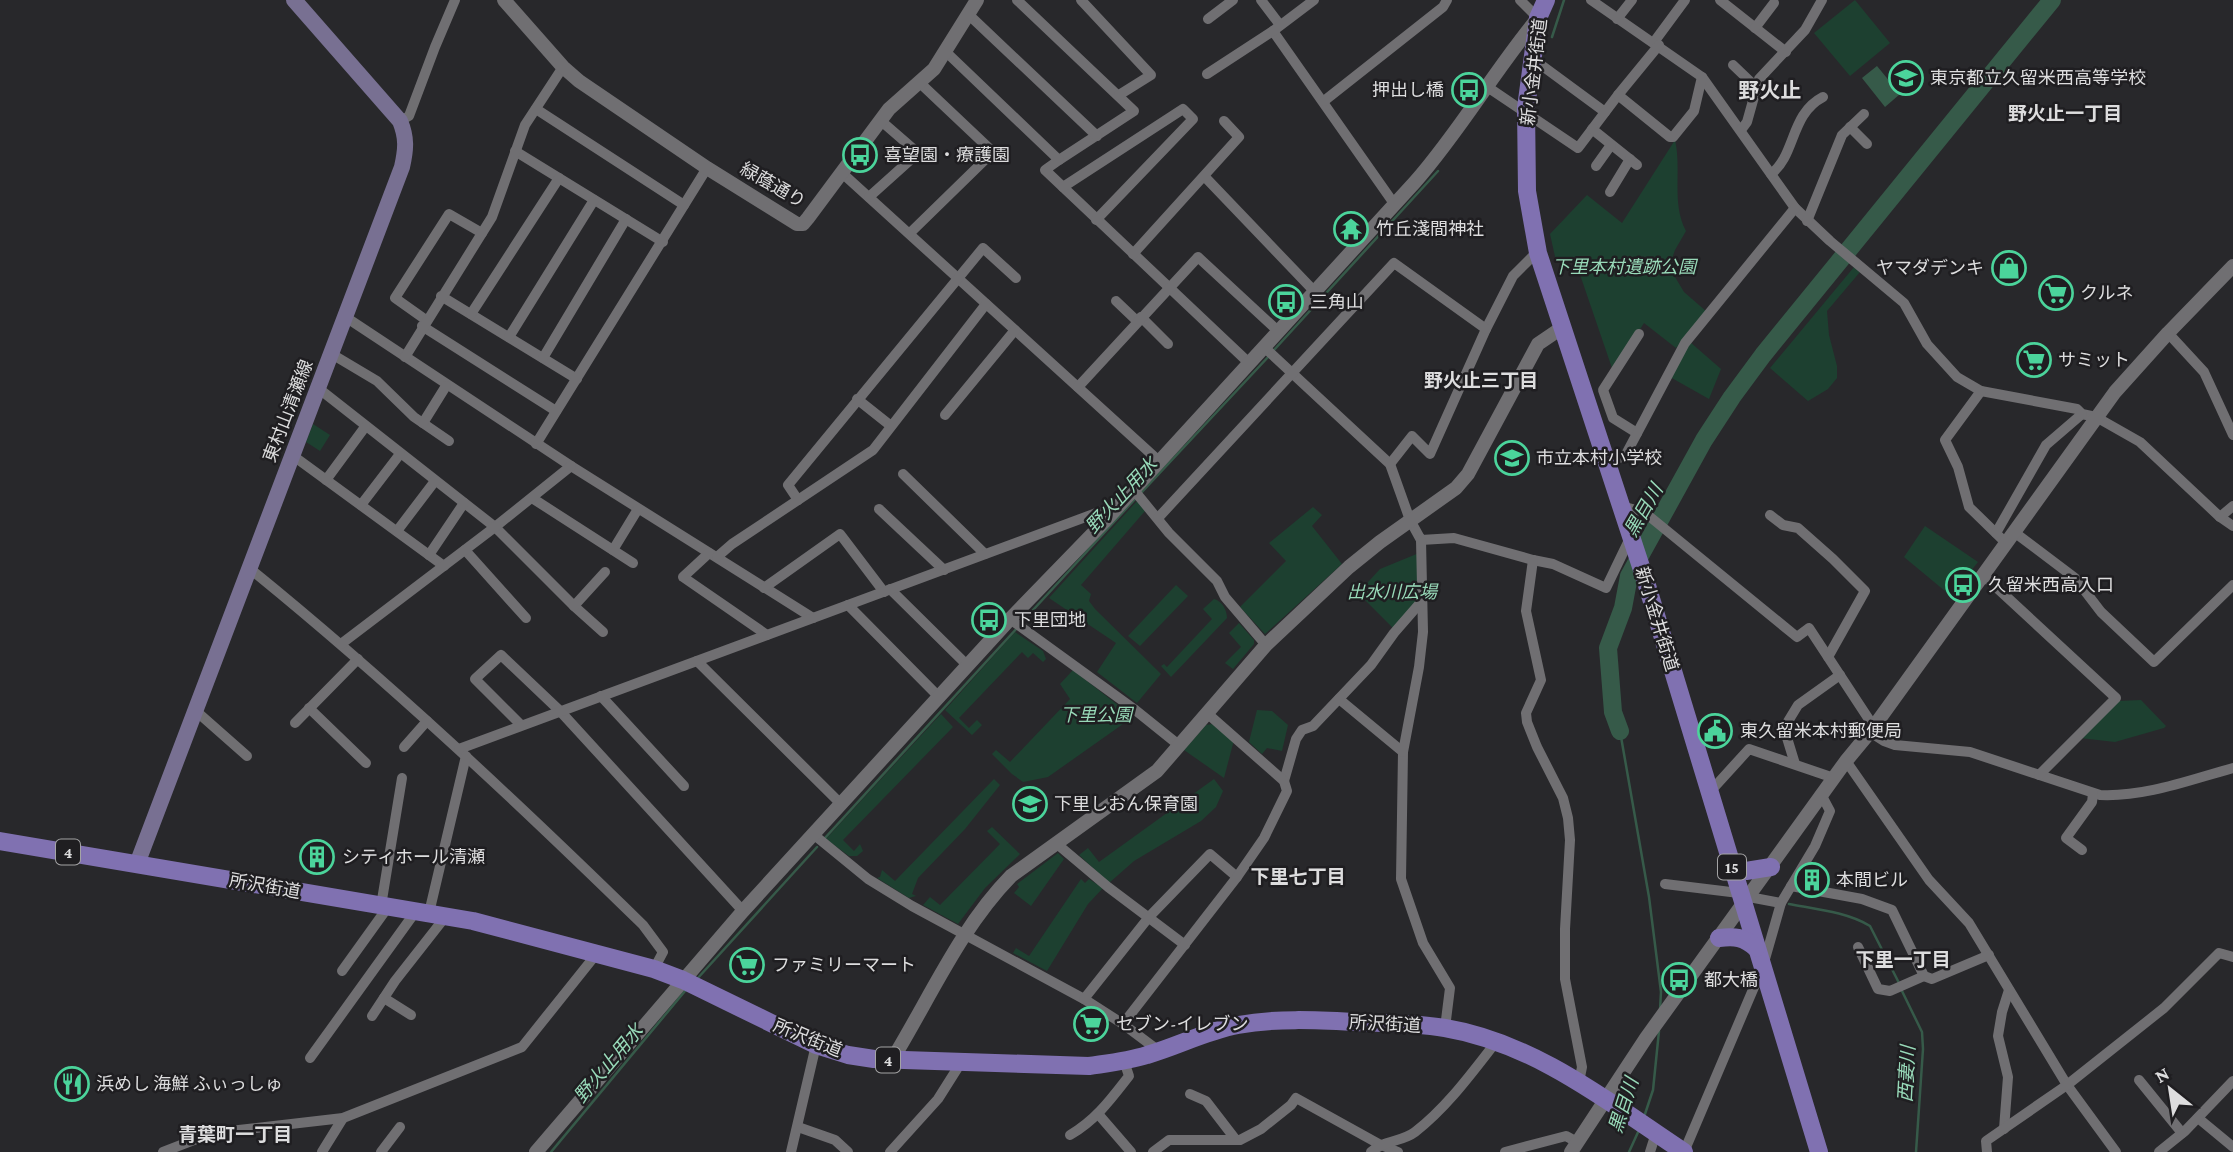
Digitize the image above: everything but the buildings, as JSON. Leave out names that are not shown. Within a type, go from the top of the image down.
[{"type":"main road","points":[[294,0],[400,121]]},
{"type":"main road","name":"新小金井街道","points":[[1546,0],[1538,18],[1526,113],[1527,191],[1538,251],[1646,583],[1819,1152]]},
{"type":"main road","name":"東村山清瀬線","points":[[137,864],[402,167],[406,135],[400,121]]},
{"type":"main road","name":"所沢街道","points":[[0,841],[473,921],[598,952],[683,980],[816,1045],[848,1055],[897,1061],[1089,1066],[1124,1061],[1234,1026],[1275,1020],[1343,1021],[1445,1028],[1496,1042],[1545,1063],[1579,1082],[1684,1152]]},
{"type":"main road","points":[[1731,866],[1746,871],[1770,867]]},
{"type":"main road","points":[[1718,938],[1740,937],[1756,948]]},
{"type":"street","points":[[400,121],[409,116],[455,0]]},
{"type":"street","name":"緑蔭通り","points":[[504,0],[563,67],[579,81],[797,224],[808,218],[889,109],[934,69],[977,0]]},
{"type":"street","points":[[1017,0],[1134,111],[1045,170],[1249,363]]},
{"type":"street","points":[[1081,0],[1151,75],[1119,95]]},
{"type":"street","points":[[1208,19],[1233,0]]},
{"type":"street","points":[[1261,0],[1276,28],[1395,205]]},
{"type":"street","points":[[1207,74],[1314,0]]},
{"type":"street","points":[[1324,101],[1443,7],[1447,0]]},
{"type":"street","points":[[536,1152],[743,911],[968,666],[1016,624],[1115,510],[1136,493],[1159,461],[1249,363],[1268,351],[1278,331],[1395,205],[1443,148],[1538,18],[1520,0]]},
{"type":"street","points":[[1591,0],[1702,77],[1795,208],[1835,246],[1904,303],[1927,344],[1957,377],[1981,391],[2077,409],[2140,442],[2233,526]]},
{"type":"street","points":[[1617,19],[1632,0]]},
{"type":"street","points":[[1486,86],[1578,149],[1657,44],[1685,0]]},
{"type":"street","points":[[1721,0],[1786,52]]},
{"type":"street","points":[[1741,130],[1748,122],[1759,79],[1805,30],[1822,0]]},
{"type":"street","points":[[1755,28],[1774,3]]},
{"type":"street","points":[[968,13],[1097,136]]},
{"type":"street","points":[[945,51],[1059,160]]},
{"type":"street","points":[[1534,59],[1605,112]]},
{"type":"street","points":[[1733,65],[1756,88]]},
{"type":"street","points":[[405,357],[492,217],[525,125],[563,67]]},
{"type":"street","points":[[1618,94],[1673,137],[1694,111],[1702,77]]},
{"type":"street","points":[[910,233],[993,152],[920,83]]},
{"type":"street","points":[[1771,174],[1779,168],[1798,121],[1824,97]]},
{"type":"street","points":[[536,109],[684,205]]},
{"type":"street","points":[[1063,187],[1183,109],[1193,120],[1097,220]]},
{"type":"street","points":[[1807,221],[1842,135],[1864,114]]},
{"type":"street","points":[[870,197],[918,153],[880,120]]},
{"type":"street","points":[[1133,254],[1240,138],[1224,121]]},
{"type":"street","points":[[1850,127],[1867,144]]},
{"type":"street","points":[[1592,129],[1634,162],[1610,192]]},
{"type":"street","points":[[1596,166],[1611,145]]},
{"type":"street","points":[[515,152],[663,242]]},
{"type":"street","points":[[537,444],[707,167]]},
{"type":"street","points":[[841,172],[1159,461]]},
{"type":"street","points":[[1205,177],[1315,292]]},
{"type":"street","points":[[471,314],[559,178]]},
{"type":"street","points":[[509,337],[594,200]]},
{"type":"street","points":[[1607,462],[1625,456],[1685,343],[1795,208]]},
{"type":"street","points":[[482,233],[449,214],[395,298],[424,323],[556,411]]},
{"type":"street","points":[[543,358],[626,219]]},
{"type":"street","points":[[798,500],[788,485],[983,248],[1016,278]]},
{"type":"street","points":[[1390,464],[1412,436],[1430,454],[1513,276],[1538,251]]},
{"type":"street","points":[[1078,387],[1198,257],[1278,331]]},
{"type":"street","points":[[1158,518],[1394,263],[1486,329]]},
{"type":"street","points":[[1505,1152],[1566,1136],[1574,1147],[1604,1099],[1744,899],[1870,732],[1983,575],[2006,536],[2089,415],[2233,266]]},
{"type":"street","points":[[442,296],[577,379]]},
{"type":"street","points":[[1116,301],[1168,344]]},
{"type":"street","points":[[767,635],[683,577],[873,450],[986,304]]},
{"type":"street","points":[[344,316],[446,386],[813,618]]},
{"type":"street","points":[[897,1061],[898,1050],[965,935],[982,909],[1011,876],[1157,771],[1266,645],[1349,567],[1456,488],[1468,474],[1538,344],[1563,327]]},
{"type":"street","points":[[945,415],[1016,330]]},
{"type":"street","points":[[2168,333],[2204,372],[2233,435]]},
{"type":"street","points":[[1637,433],[1613,418],[1603,390],[1639,334]]},
{"type":"street","points":[[1268,351],[1390,464],[1410,520],[1421,540],[1423,632],[1403,752],[1401,879],[1423,943],[1450,988],[1445,1028]]},
{"type":"street","points":[[330,353],[377,381],[422,423],[449,441]]},
{"type":"street","points":[[422,423],[446,386]]},
{"type":"street","points":[[317,388],[495,527],[573,606],[603,632]]},
{"type":"street","points":[[1981,391],[1945,440],[1958,467],[1969,507],[2006,536],[2075,578],[2101,612],[2154,662],[2233,585]]},
{"type":"street","points":[[857,399],[891,426]]},
{"type":"street","points":[[2006,536],[2046,445],[2089,415]]},
{"type":"street","points":[[326,480],[365,427]]},
{"type":"street","points":[[361,505],[400,454]]},
{"type":"street","points":[[292,455],[444,566]]},
{"type":"street","points":[[341,644],[571,466]]},
{"type":"street","points":[[903,474],[985,554]]},
{"type":"street","points":[[397,531],[435,481]]},
{"type":"street","points":[[1136,493],[1169,533],[1217,581],[1225,597],[1266,645]]},
{"type":"street","points":[[532,498],[633,563]]},
{"type":"street","points":[[429,555],[464,503]]},
{"type":"street","points":[[1621,506],[1644,512],[1797,637],[1809,628],[1870,721],[1870,732]]},
{"type":"street","points":[[2220,517],[2233,506]]},
{"type":"street","points":[[613,551],[638,509]]},
{"type":"street","points":[[879,509],[944,569]]},
{"type":"street","points":[[463,753],[522,725],[1099,512],[1115,510]]},
{"type":"street","points":[[1770,515],[1783,525],[1798,528],[1865,591],[1828,657]]},
{"type":"street","points":[[764,588],[840,534],[887,591],[968,666]]},
{"type":"street","points":[[1421,540],[1454,538],[1553,564],[1606,589],[1632,540]]},
{"type":"street","points":[[465,550],[526,618]]},
{"type":"street","points":[[1533,560],[1526,611],[1541,680],[1526,713],[1527,722],[1543,758],[1556,779],[1568,818],[1570,839],[1564,929],[1565,979],[1582,1067],[1579,1082]]},
{"type":"street","points":[[249,568],[341,644],[463,753],[643,925],[663,952],[654,969]]},
{"type":"street","points":[[573,606],[605,572]]},
{"type":"street","points":[[1983,575],[2116,698],[2039,775]]},
{"type":"street","points":[[1123,1024],[1264,838],[1287,791],[1284,780],[1296,739],[1302,730],[1313,726],[1371,665],[1421,602]]},
{"type":"street","points":[[848,605],[939,697]]},
{"type":"street","points":[[1016,624],[1124,701],[1180,746]]},
{"type":"street","points":[[522,725],[475,679],[501,655],[560,711],[743,911]]},
{"type":"street","points":[[295,723],[358,659]]},
{"type":"street","points":[[697,661],[841,804]]},
{"type":"street","points":[[1795,764],[1784,728],[1798,705],[1840,675]]},
{"type":"street","points":[[601,696],[684,786]]},
{"type":"street","points":[[1339,699],[1403,752]]},
{"type":"street","points":[[309,708],[366,763]]},
{"type":"street","points":[[196,711],[247,757]]},
{"type":"street","points":[[1208,714],[1284,780]]},
{"type":"street","points":[[404,747],[427,721]]},
{"type":"street","points":[[1870,732],[1895,745],[1970,752],[2093,794],[2135,794],[2233,768]]},
{"type":"street","points":[[1709,793],[1749,749],[1834,778]]},
{"type":"street","points":[[372,1016],[430,914],[463,753]]},
{"type":"street","points":[[1846,761],[1929,880],[1969,923],[2067,1085],[2116,1152]]},
{"type":"street","points":[[342,971],[385,906],[402,778]]},
{"type":"street","points":[[2082,850],[2066,838],[2092,802],[2093,794]]},
{"type":"street","points":[[1684,1152],[1763,966],[1780,903],[1815,846],[1830,811],[1822,796]]},
{"type":"street","points":[[813,834],[867,879],[1084,999],[1159,1051]]},
{"type":"street","points":[[1057,844],[1108,887],[1185,945]]},
{"type":"street","points":[[1084,999],[1149,917],[1210,854],[1237,877]]},
{"type":"street","points":[[1665,884],[1780,903]]},
{"type":"street","points":[[1791,886],[1862,899],[1892,910],[1924,976],[1932,979],[1989,955]]},
{"type":"street","points":[[310,1058],[430,914]]},
{"type":"street","points":[[1858,947],[1878,989],[1890,991],[1924,976]]},
{"type":"street","points":[[163,1152],[212,1133],[343,1118],[522,1047],[598,952]]},
{"type":"street","points":[[1987,1152],[1986,1141],[2067,1085],[2164,1008],[2219,953],[2233,957]]},
{"type":"street","points":[[2004,1129],[2008,1077],[1998,1036],[2009,990]]},
{"type":"street","points":[[384,998],[411,1015]]},
{"type":"street","points":[[1375,1148],[1413,1134],[1458,1090],[1496,1042]]},
{"type":"street","points":[[791,1152],[799,1127],[816,1045]]},
{"type":"street","points":[[890,1152],[938,1099],[962,1061]]},
{"type":"street","points":[[1070,1135],[1099,1115],[1129,1076],[1124,1061]]},
{"type":"street","points":[[2139,1080],[2182,1133]]},
{"type":"street","points":[[2159,1152],[2198,1118],[2233,1081]]},
{"type":"street","points":[[1190,1094],[1206,1101],[1236,1140]]},
{"type":"street","points":[[1153,1152],[1166,1149],[1170,1140],[1185,1139],[1217,1146],[1253,1135],[1296,1098],[1375,1148],[1398,1152]]},
{"type":"street","points":[[1099,1115],[1131,1152]]},
{"type":"street","points":[[322,1152],[343,1118]]},
{"type":"street","points":[[2198,1118],[2233,1147]]},
{"type":"street","points":[[381,1152],[400,1127]]},
{"type":"street","points":[[799,1127],[835,1140],[848,1152]]},
{"type":"street","points":[[1647,1127],[1650,1152]]},
{"type":"green space","points":[[1855,0],[1890,43],[1850,76],[1814,33]]},
{"type":"green space","name":"下里本村遺跡公園","points":[[1675,140],[1679,209],[1686,231],[1669,267],[1684,292],[1707,312],[1676,348],[1644,323],[1613,371],[1576,263],[1556,261],[1550,234],[1587,195],[1622,223]]},
{"type":"green space","points":[[1854,267],[1860,272],[1827,311],[1837,378],[1828,389],[1808,401],[1770,368]]},
{"type":"green space","points":[[1690,342],[1721,369],[1709,399],[1670,377]]},
{"type":"green space","points":[[313,424],[330,435],[320,451],[306,442]]},
{"type":"green space","points":[[1137,501],[1145,511],[1081,585],[1091,594],[1089,601],[1095,609],[1161,674],[1137,703],[1097,672],[1116,643],[1049,598]]},
{"type":"green space","points":[[1313,507],[1322,515],[1312,526],[1342,564],[1265,634],[1240,607],[1286,561],[1269,543]]},
{"type":"green space","points":[[1925,526],[1978,562],[1951,596],[1904,557]]},
{"type":"green space","name":"出水川広場","points":[[1419,553],[1416,602],[1393,628],[1358,593],[1380,569]]},
{"type":"green space","points":[[1176,585],[1188,596],[1140,646],[1128,636]]},
{"type":"green space","points":[[1214,599],[1224,606],[1227,618],[1171,677],[1161,666],[1164,664],[1167,667],[1212,619],[1203,609]]},
{"type":"green space","points":[[1239,623],[1254,640],[1254,644],[1233,669],[1225,663],[1241,647],[1229,633]]},
{"type":"green space","points":[[1015,632],[1043,651],[1046,659],[1043,662],[1033,653],[1028,658],[1022,652],[959,718],[969,728],[977,720],[982,725],[972,735],[945,710]]},
{"type":"green space","name":"下里公園","points":[[1073,670],[1133,717],[1048,777],[1023,782],[992,754],[996,750],[1010,762],[1070,699],[1060,684]]},
{"type":"green space","points":[[2141,700],[2166,726],[2164,728],[2115,742],[2080,738],[2118,701]]},
{"type":"green space","points":[[1257,710],[1272,711],[1288,725],[1282,751],[1267,748],[1262,754],[1249,742]]},
{"type":"green space","points":[[941,714],[953,727],[843,840],[854,851],[860,844],[863,851],[857,856],[849,856],[826,839]]},
{"type":"green space","points":[[1212,724],[1234,740],[1224,778],[1184,750],[1206,725]]},
{"type":"green space","points":[[994,779],[1000,785],[965,829],[918,878],[912,894],[916,896],[909,898],[877,878],[882,870],[895,881]]},
{"type":"green space","points":[[1214,779],[1223,791],[1216,807],[1201,821],[1134,861],[1109,883],[1079,855],[1088,848],[1099,862]]},
{"type":"green space","points":[[992,827],[1020,854],[985,888],[958,924],[923,905],[930,897],[940,905],[1000,844],[987,831]]},
{"type":"green space","points":[[1058,853],[1064,859],[1031,906],[1014,893],[1019,887],[1017,884]]},
{"type":"green space","points":[[1081,879],[1085,883],[1089,879],[1103,888],[1088,904],[1047,971],[1013,953],[1016,948],[1029,956]]},
{"type":"shaded area","points":[[1877,66],[1900,94],[1885,107],[1862,78]]},
{"type":"waterway","name":"野火止用水","points":[[1552,37],[1564,0]]},
{"type":"waterway","name":"黒目川","points":[[1620,731],[1613,712],[1608,648],[1623,608],[1629,576],[1704,440],[1763,355],[2052,0]]},
{"type":"waterway","name":"野火止用水","points":[[1274,350],[1438,171]]},
{"type":"waterway","name":"野火止用水","points":[[1141,493],[1270,355]]},
{"type":"waterway","name":"野火止用水","points":[[1022,622],[1136,498]]},
{"type":"waterway","name":"野火止用水","points":[[824,839],[1018,627]]},
{"type":"waterway","name":"黒目川","points":[[1620,731],[1649,897],[1661,992],[1660,1010]]},
{"type":"waterway","name":"野火止用水","points":[[697,979],[817,847]]},
{"type":"waterway","name":"西妻川","points":[[1789,904],[1841,914],[1870,926],[1899,983]]},
{"type":"waterway","name":"西妻川","points":[[1901,989],[1922,1032],[1916,1152]]},
{"type":"waterway","name":"野火止用水","points":[[551,1152],[685,991]]},
{"type":"waterway","name":"黒目川","points":[[1644,1117],[1653,1090],[1659,1031]]},
{"type":"waterway","name":"黒目川","points":[[1629,1152],[1639,1130]]},
{"type":"place","name":"東京都立久留米西高等学校","points":[[1906,78]]},
{"type":"place","name":"押出し橋","points":[[1469,90]]},
{"type":"place","name":"喜望園・療護園","points":[[860,155]]},
{"type":"place","name":"竹丘淺間神社","points":[[1351,229]]},
{"type":"place","name":"ヤマダデンキ","points":[[2009,268]]},
{"type":"place","name":"クルネ","points":[[2056,293]]},
{"type":"place","name":"三角山","points":[[1286,302]]},
{"type":"place","name":"サミット","points":[[2034,360]]},
{"type":"place","name":"市立本村小学校","points":[[1512,458]]},
{"type":"place","name":"久留米西高入口","points":[[1963,585]]},
{"type":"place","name":"下里団地","points":[[989,620]]},
{"type":"place","name":"東久留米本村郵便局","points":[[1715,731]]},
{"type":"place","name":"下里しおん保育園","points":[[1030,804]]},
{"type":"place","name":"シティホール清瀬","points":[[317,857]]},
{"type":"place","name":"本間ビル","points":[[1812,880]]},
{"type":"place","name":"ファミリーマート","points":[[747,965]]},
{"type":"place","name":"都大橋","points":[[1679,980]]},
{"type":"place","name":"セブン-イレブン","points":[[1091,1024]]},
{"type":"place","name":"浜めし 海鮮 ふぃっしゅ","points":[[72,1084]]},
{"type":"district","name":"野火止","points":[[1770,91]]},
{"type":"district","name":"野火止一丁目","points":[[2065,113]]},
{"type":"district","name":"野火止三丁目","points":[[1481,380]]},
{"type":"district","name":"下里七丁目","points":[[1298,876]]},
{"type":"district","name":"下里一丁目","points":[[1903,959]]},
{"type":"district","name":"青葉町一丁目","points":[[235,1134]]}]
